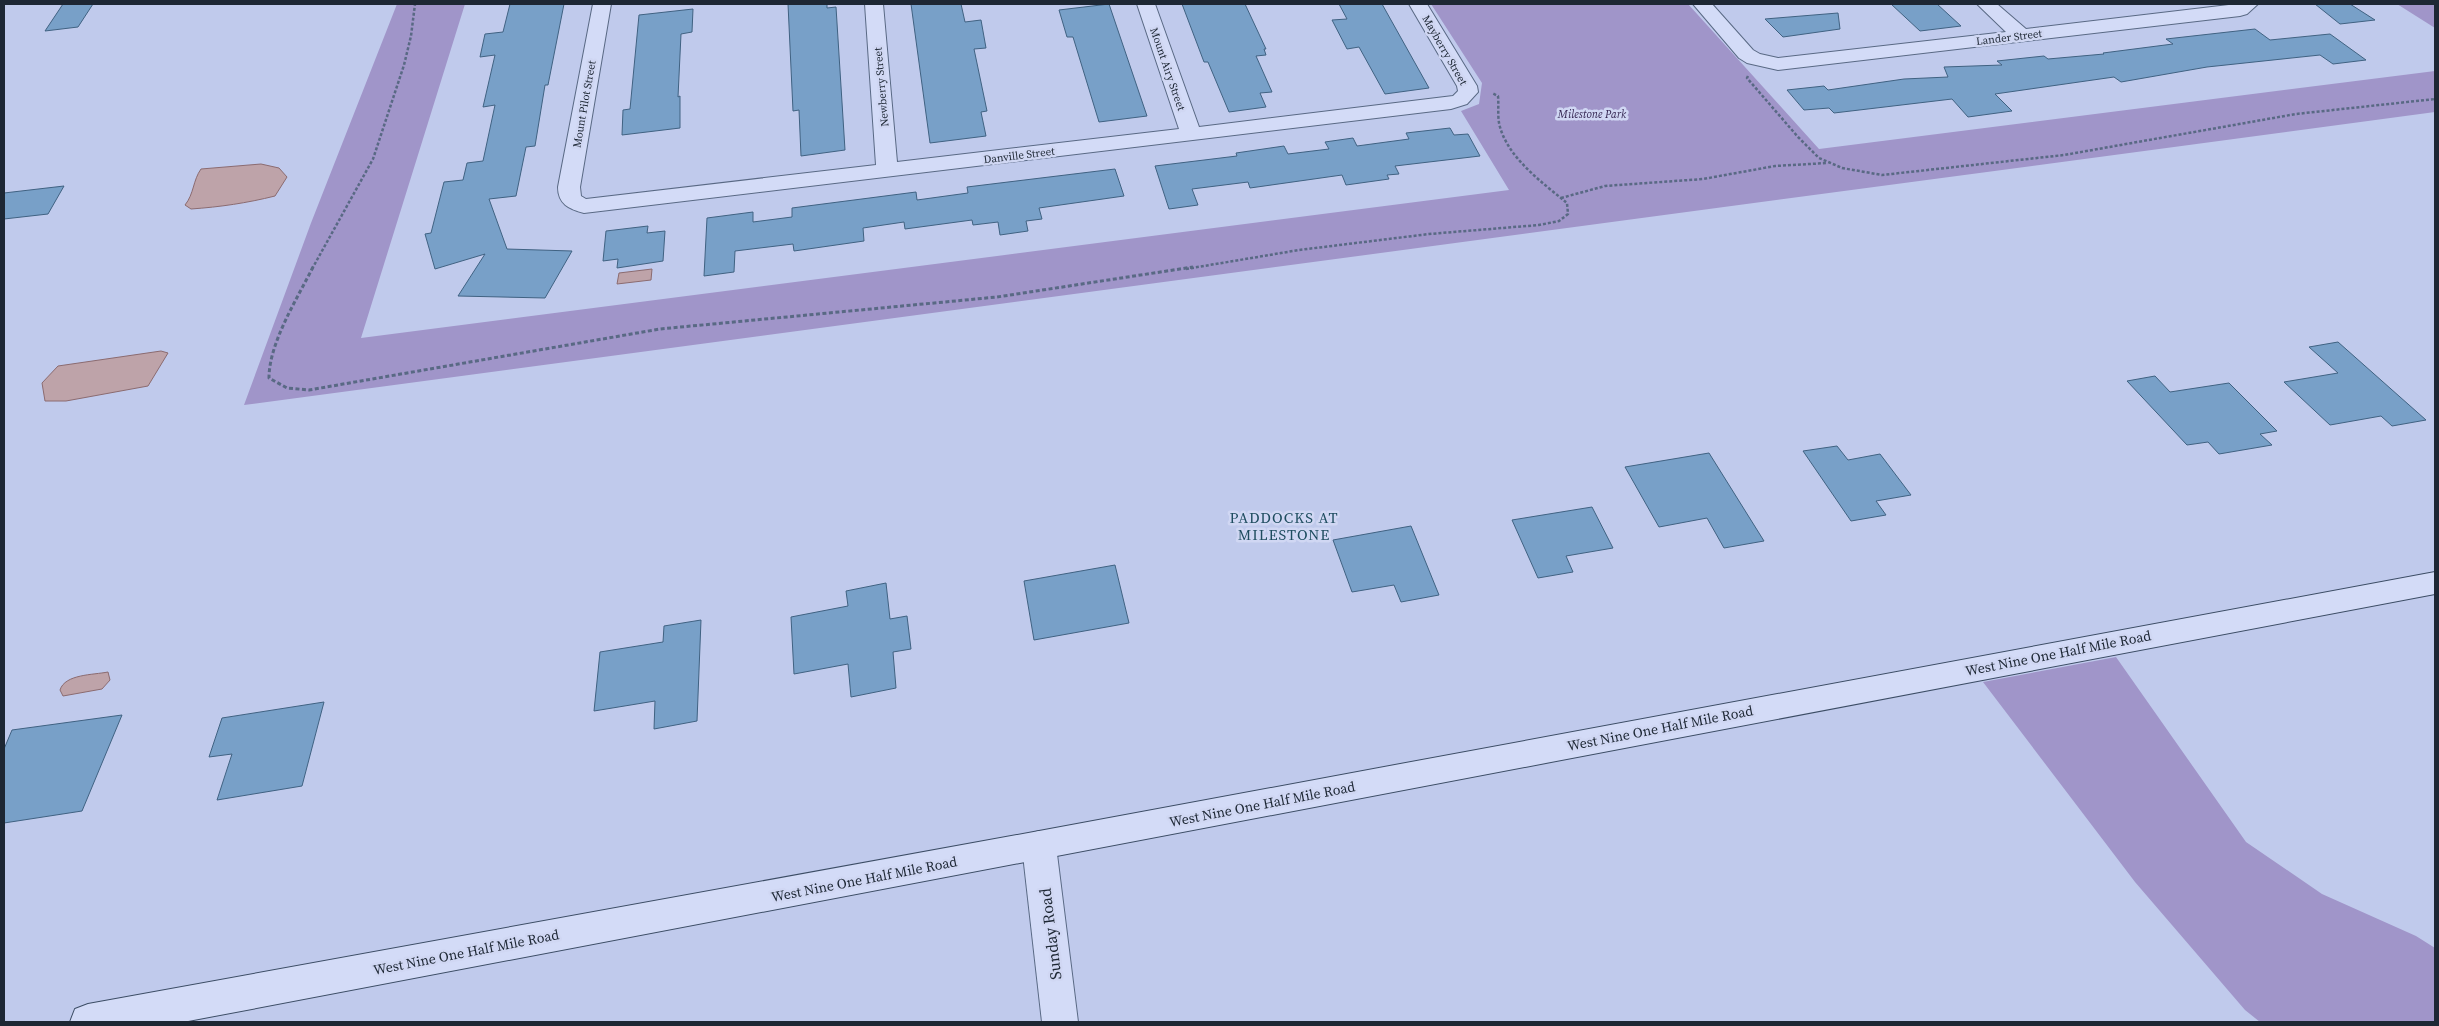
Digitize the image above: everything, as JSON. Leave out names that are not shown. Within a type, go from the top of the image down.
[{"type":"street","name":"Mount Pilot Street","points":[[574,202],[568,197],[569,187],[602,4]]},
{"type":"street","name":"Newberry Street","points":[[874,4],[888,171]]},
{"type":"street","name":"Mount Airy Street","points":[[1146,4],[1190,135]]},
{"type":"street","name":"Mayberry Street","points":[[1418,4],[1467,86],[1468,92],[1464,97]]},
{"type":"street","points":[[1702,4],[1746,54],[1761,61]]},
{"type":"street","points":[[1986,4],[2022,36]]},
{"type":"street","name":"Lander Street","points":[[1761,61],[1786,64],[2240,10],[2249,4]]},
{"type":"street","name":"Danville Street","points":[[574,202],[591,206],[888,171],[1451,103],[1464,97]]},
{"type":"street","name":"West Nine One Half Mile Road","points":[[88,1022],[1039,846],[2435,583]]},
{"type":"street","name":"Sunday Road","points":[[1039,846],[1060,1022]]},
{"type":"path","points":[[415,4],[406,58],[373,159],[318,257],[284,326],[269,364],[269,378],[287,388],[309,390],[660,330],[998,296],[1120,280],[1309,249],[1429,234],[1539,225],[1559,221],[1568,214],[1568,203],[1543,183],[1504,139],[1499,126],[1498,96],[1492,93]]},
{"type":"path","points":[[1761,61],[1747,78],[1764,94],[1805,144],[1827,163]]},
{"type":"path","points":[[1561,198],[1605,186],[1631,182],[1703,179],[1775,166],[1827,163],[1855,172],[1882,175],[1915,172],[2064,155],[2296,114],[2435,99]]},
{"type":"green space","name":"Milestone Park","points":[[397,4],[465,4],[361,338],[1509,190],[1461,111],[1479,104],[1482,83],[1431,4],[1688,4],[1819,149],[2435,71],[2435,112],[244,405],[311,223]]},
{"type":"green space","points":[[2397,4],[2435,4],[2435,28]]},
{"type":"green space","points":[[2116,657],[2246,842],[2322,894],[2416,936],[2435,948],[2435,1022],[2260,1022],[2245,1010],[2135,882],[1983,682]]},
{"type":"shaded area","points":[[261,164],[279,168],[287,177],[275,196],[244,203],[212,207],[191,209],[185,205],[201,169]]},
{"type":"shaded area","points":[[652,269],[651,280],[617,284],[619,273]]},
{"type":"shaded area","points":[[161,351],[168,353],[148,386],[66,401],[45,401],[42,383],[58,366]]},
{"type":"shaded area","points":[[108,672],[110,680],[102,689],[63,696],[60,690],[63,685],[73,678]]},
{"type":"building","points":[[63,4],[93,4],[78,27],[45,31]]},
{"type":"building","points":[[510,4],[564,4],[548,85],[545,85],[535,146],[526,147],[516,196],[489,199],[507,249],[572,251],[545,298],[458,296],[485,254],[435,269],[425,234],[431,233],[444,182],[463,180],[467,163],[483,161],[495,105],[483,107],[495,55],[480,57],[485,34],[503,32]]},
{"type":"building","points":[[788,4],[827,4],[827,8],[836,7],[845,150],[801,156],[799,110],[793,111]]},
{"type":"building","points":[[911,4],[961,4],[965,22],[981,20],[986,48],[974,49],[987,111],[981,112],[986,136],[930,143]]},
{"type":"building","points":[[1109,4],[1147,116],[1099,122],[1073,37],[1067,37],[1059,10]]},
{"type":"building","points":[[1182,4],[1245,4],[1266,49],[1264,49],[1266,55],[1256,56],[1272,92],[1260,93],[1266,107],[1229,112],[1208,62],[1204,62]]},
{"type":"building","points":[[1339,4],[1382,4],[1429,88],[1385,94],[1359,47],[1347,49],[1332,20],[1347,19]]},
{"type":"building","points":[[1891,4],[1937,4],[1961,26],[1920,31]]},
{"type":"building","points":[[2315,4],[2350,4],[2375,20],[2340,24]]},
{"type":"building","points":[[693,9],[692,32],[681,34],[678,97],[680,96],[680,128],[622,135],[623,110],[630,109],[639,15]]},
{"type":"building","points":[[1838,13],[1840,29],[1783,37],[1765,19]]},
{"type":"building","points":[[2255,29],[2270,40],[2330,34],[2366,60],[2333,64],[2320,55],[2207,67],[2121,82],[2114,77],[1995,94],[2012,111],[1968,117],[1952,99],[1834,113],[1829,108],[1804,110],[1787,90],[1824,86],[1828,90],[1904,79],[1948,77],[1944,67],[2002,65],[1997,61],[2044,56],[2048,59],[2104,54],[2173,44],[2166,39]]},
{"type":"building","points":[[1450,128],[1454,135],[1468,134],[1480,156],[1395,166],[1399,174],[1387,175],[1389,179],[1346,185],[1342,175],[1250,188],[1248,182],[1192,189],[1198,205],[1169,209],[1155,166],[1237,156],[1236,153],[1284,146],[1288,154],[1329,149],[1325,142],[1353,138],[1357,146],[1409,139],[1406,133]]},
{"type":"building","points":[[1115,169],[1124,196],[1039,208],[1042,219],[1026,221],[1028,231],[1000,235],[998,222],[973,225],[972,220],[905,229],[904,222],[863,228],[864,241],[794,251],[793,244],[735,251],[734,272],[704,276],[707,218],[753,212],[753,222],[792,217],[792,208],[916,192],[917,200],[968,193],[967,187]]},
{"type":"building","points":[[64,186],[48,214],[4,219],[4,193]]},
{"type":"building","points":[[648,226],[647,233],[665,231],[663,261],[617,268],[618,259],[603,261],[606,231]]},
{"type":"building","points":[[2338,342],[2426,420],[2392,426],[2381,416],[2330,425],[2284,382],[2338,373],[2309,347]]},
{"type":"building","points":[[2155,376],[2170,392],[2229,383],[2277,431],[2260,434],[2272,445],[2219,454],[2208,442],[2187,445],[2127,381]]},
{"type":"building","points":[[1837,446],[1848,460],[1880,454],[1911,495],[1876,501],[1886,515],[1851,521],[1803,451]]},
{"type":"building","points":[[1709,453],[1764,541],[1724,548],[1707,518],[1659,527],[1625,467]]},
{"type":"building","points":[[1592,507],[1613,548],[1566,556],[1573,572],[1538,578],[1512,520]]},
{"type":"building","points":[[1411,526],[1439,595],[1401,602],[1394,585],[1352,592],[1333,540]]},
{"type":"building","points":[[1115,565],[1129,623],[1034,640],[1024,581]]},
{"type":"building","points":[[886,583],[890,619],[907,616],[911,649],[893,652],[896,688],[851,697],[848,664],[794,674],[791,617],[848,606],[846,591]]},
{"type":"building","points":[[701,620],[697,721],[654,729],[655,701],[594,711],[600,652],[663,642],[664,626]]},
{"type":"building","points":[[324,702],[302,786],[217,800],[232,754],[209,757],[222,718]]},
{"type":"building","points":[[122,715],[82,811],[4,823],[4,749],[12,730]]},
{"type":"district","name":"PADDOCKS AT MILESTONE","points":[[1284,526]]}]
